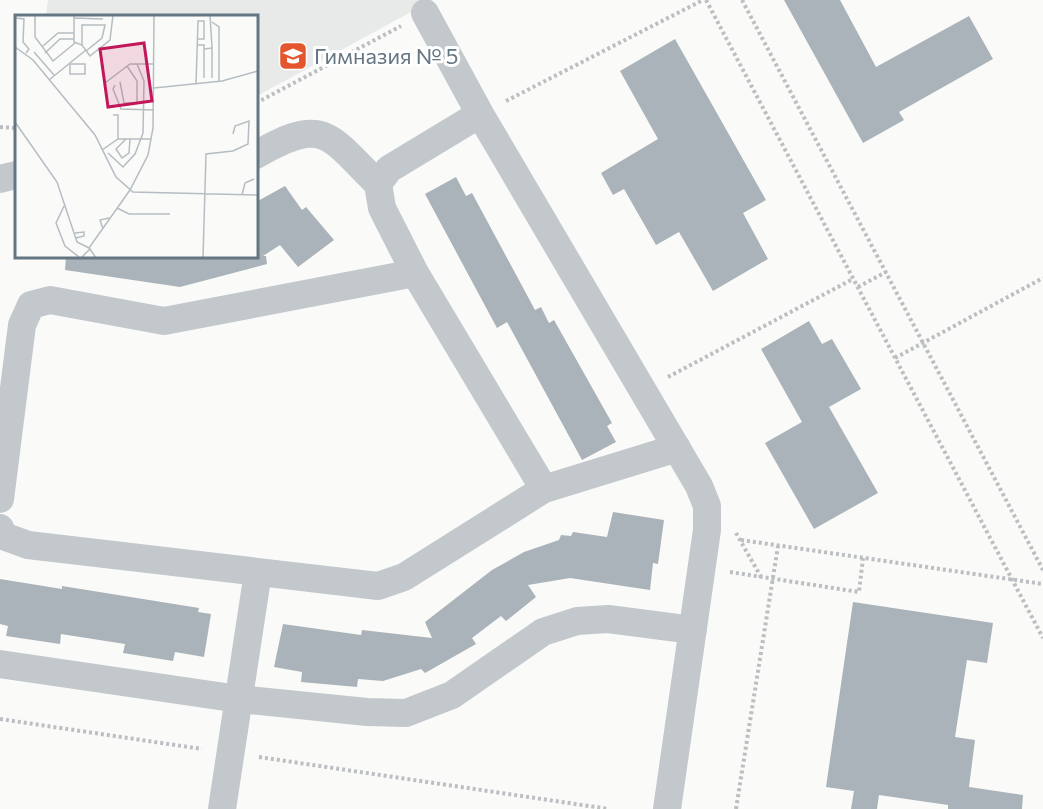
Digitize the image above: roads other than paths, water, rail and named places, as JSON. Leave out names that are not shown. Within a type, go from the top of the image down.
[{"type":"lane","points":[[425,13],[488,110],[699,486],[707,506],[707,535],[667,809]]},
{"type":"lane","points":[[378,184],[389,169],[488,110]]},
{"type":"lane","points":[[258,154],[297,134],[311,132],[330,137],[378,184],[382,208],[416,273],[544,489]]},
{"type":"lane","points":[[0,179],[15,175]]},
{"type":"lane","points":[[0,491],[22,325],[32,305],[50,300],[164,321],[416,273]]},
{"type":"lane","points":[[0,528],[3,536],[28,545],[378,586],[404,577],[544,489],[677,447]]},
{"type":"lane","points":[[222,809],[258,572]]},
{"type":"lane","points":[[0,664],[239,699],[367,712],[406,713],[452,695],[543,632],[577,621],[608,619],[693,630]]},
{"type":"place","name":"Гимназия № 5","points":[[293,56]]}]
